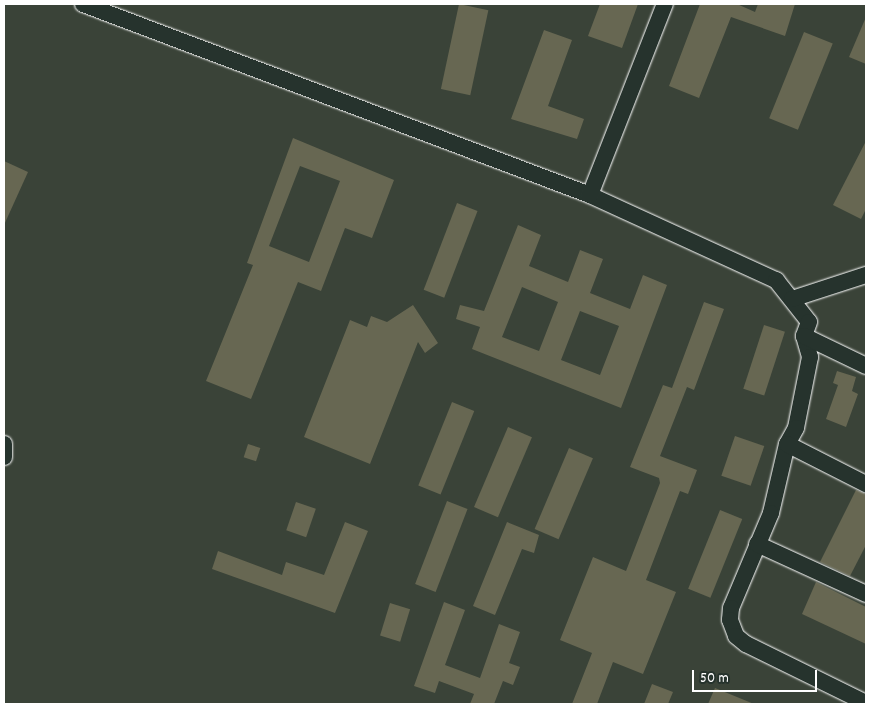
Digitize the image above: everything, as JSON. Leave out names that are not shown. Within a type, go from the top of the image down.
[{"type":"street","points":[[84,4],[590,195],[756,269],[776,280],[809,322],[804,336],[810,357],[796,428],[787,444],[771,513],[731,608],[736,636],[866,702]]},
{"type":"street","points":[[590,195],[665,4]]},
{"type":"street","points":[[792,299],[866,275]]},
{"type":"street","points":[[804,336],[866,366]]},
{"type":"street","points":[[4,444],[7,445],[4,457]]},
{"type":"street","points":[[787,444],[866,484]]},
{"type":"street","points":[[757,544],[866,594]]},
{"type":"building","points":[[459,4],[488,10],[470,95],[441,89]]},
{"type":"building","points":[[600,4],[638,4],[622,48],[588,36]]},
{"type":"building","points":[[700,4],[737,4],[755,12],[758,4],[795,4],[785,36],[731,17],[699,98],[669,86]]},
{"type":"building","points":[[866,17],[866,64],[849,57]]},
{"type":"building","points":[[544,30],[572,40],[548,106],[584,119],[577,139],[511,119]]},
{"type":"building","points":[[804,32],[833,44],[798,130],[769,118]]},
{"type":"building","points":[[293,138],[394,180],[372,238],[345,228],[321,291],[298,282],[251,399],[206,381],[253,265],[247,263]],"holes":[[[300,166],[340,181],[309,262],[269,246]]]},
{"type":"building","points":[[866,141],[866,209],[861,219],[833,205]]},
{"type":"building","points":[[4,161],[28,172],[4,225]]},
{"type":"building","points":[[457,203],[478,211],[444,298],[424,290]]},
{"type":"building","points":[[518,225],[541,235],[529,266],[568,282],[580,250],[603,259],[590,293],[630,309],[643,275],[667,285],[621,408],[472,349],[480,327],[456,319],[460,305],[484,311]],"holes":[[[522,287],[558,302],[539,351],[502,337]],[[580,311],[619,326],[600,375],[561,360]]]},
{"type":"building","points":[[704,302],[724,309],[694,390],[687,387],[660,456],[697,470],[688,494],[680,491],[646,580],[676,592],[643,674],[613,662],[597,704],[572,704],[592,653],[560,640],[593,557],[626,571],[660,483],[659,478],[630,467],[663,385],[672,388]]},
{"type":"building","points":[[413,305],[438,343],[425,353],[418,342],[370,464],[304,437],[350,320],[367,327],[371,316],[387,322]]},
{"type":"building","points":[[764,325],[785,332],[764,396],[743,389]]},
{"type":"building","points":[[837,371],[856,377],[852,391],[858,394],[846,427],[826,419],[838,385],[833,383]]},
{"type":"building","points":[[452,402],[474,411],[441,494],[418,485]]},
{"type":"building","points":[[508,427],[532,437],[498,517],[474,507]]},
{"type":"building","points":[[735,436],[764,446],[751,486],[721,476]]},
{"type":"building","points":[[248,444],[260,448],[256,461],[244,457]]},
{"type":"building","points":[[569,448],[593,458],[559,539],[535,529]]},
{"type":"building","points":[[856,490],[866,494],[866,545],[850,576],[820,562]]},
{"type":"building","points":[[447,501],[468,509],[436,592],[415,584]]},
{"type":"building","points":[[296,502],[316,509],[306,537],[286,530]]},
{"type":"building","points":[[720,510],[742,519],[710,598],[688,589]]},
{"type":"building","points":[[345,522],[368,531],[335,613],[212,569],[218,551],[282,575],[286,562],[324,575]]},
{"type":"building","points":[[507,522],[539,535],[534,553],[522,549],[495,615],[473,606]]},
{"type":"building","points":[[816,582],[866,607],[866,644],[802,614]]},
{"type":"building","points":[[444,602],[465,610],[445,665],[480,678],[499,624],[520,632],[509,663],[520,667],[513,685],[503,681],[494,704],[470,704],[474,694],[439,681],[435,693],[414,686]]},
{"type":"building","points":[[390,603],[410,609],[400,642],[380,636]]},
{"type":"building","points":[[652,684],[673,692],[668,704],[644,704]]},
{"type":"building","points":[[715,688],[754,704],[708,704]]}]
